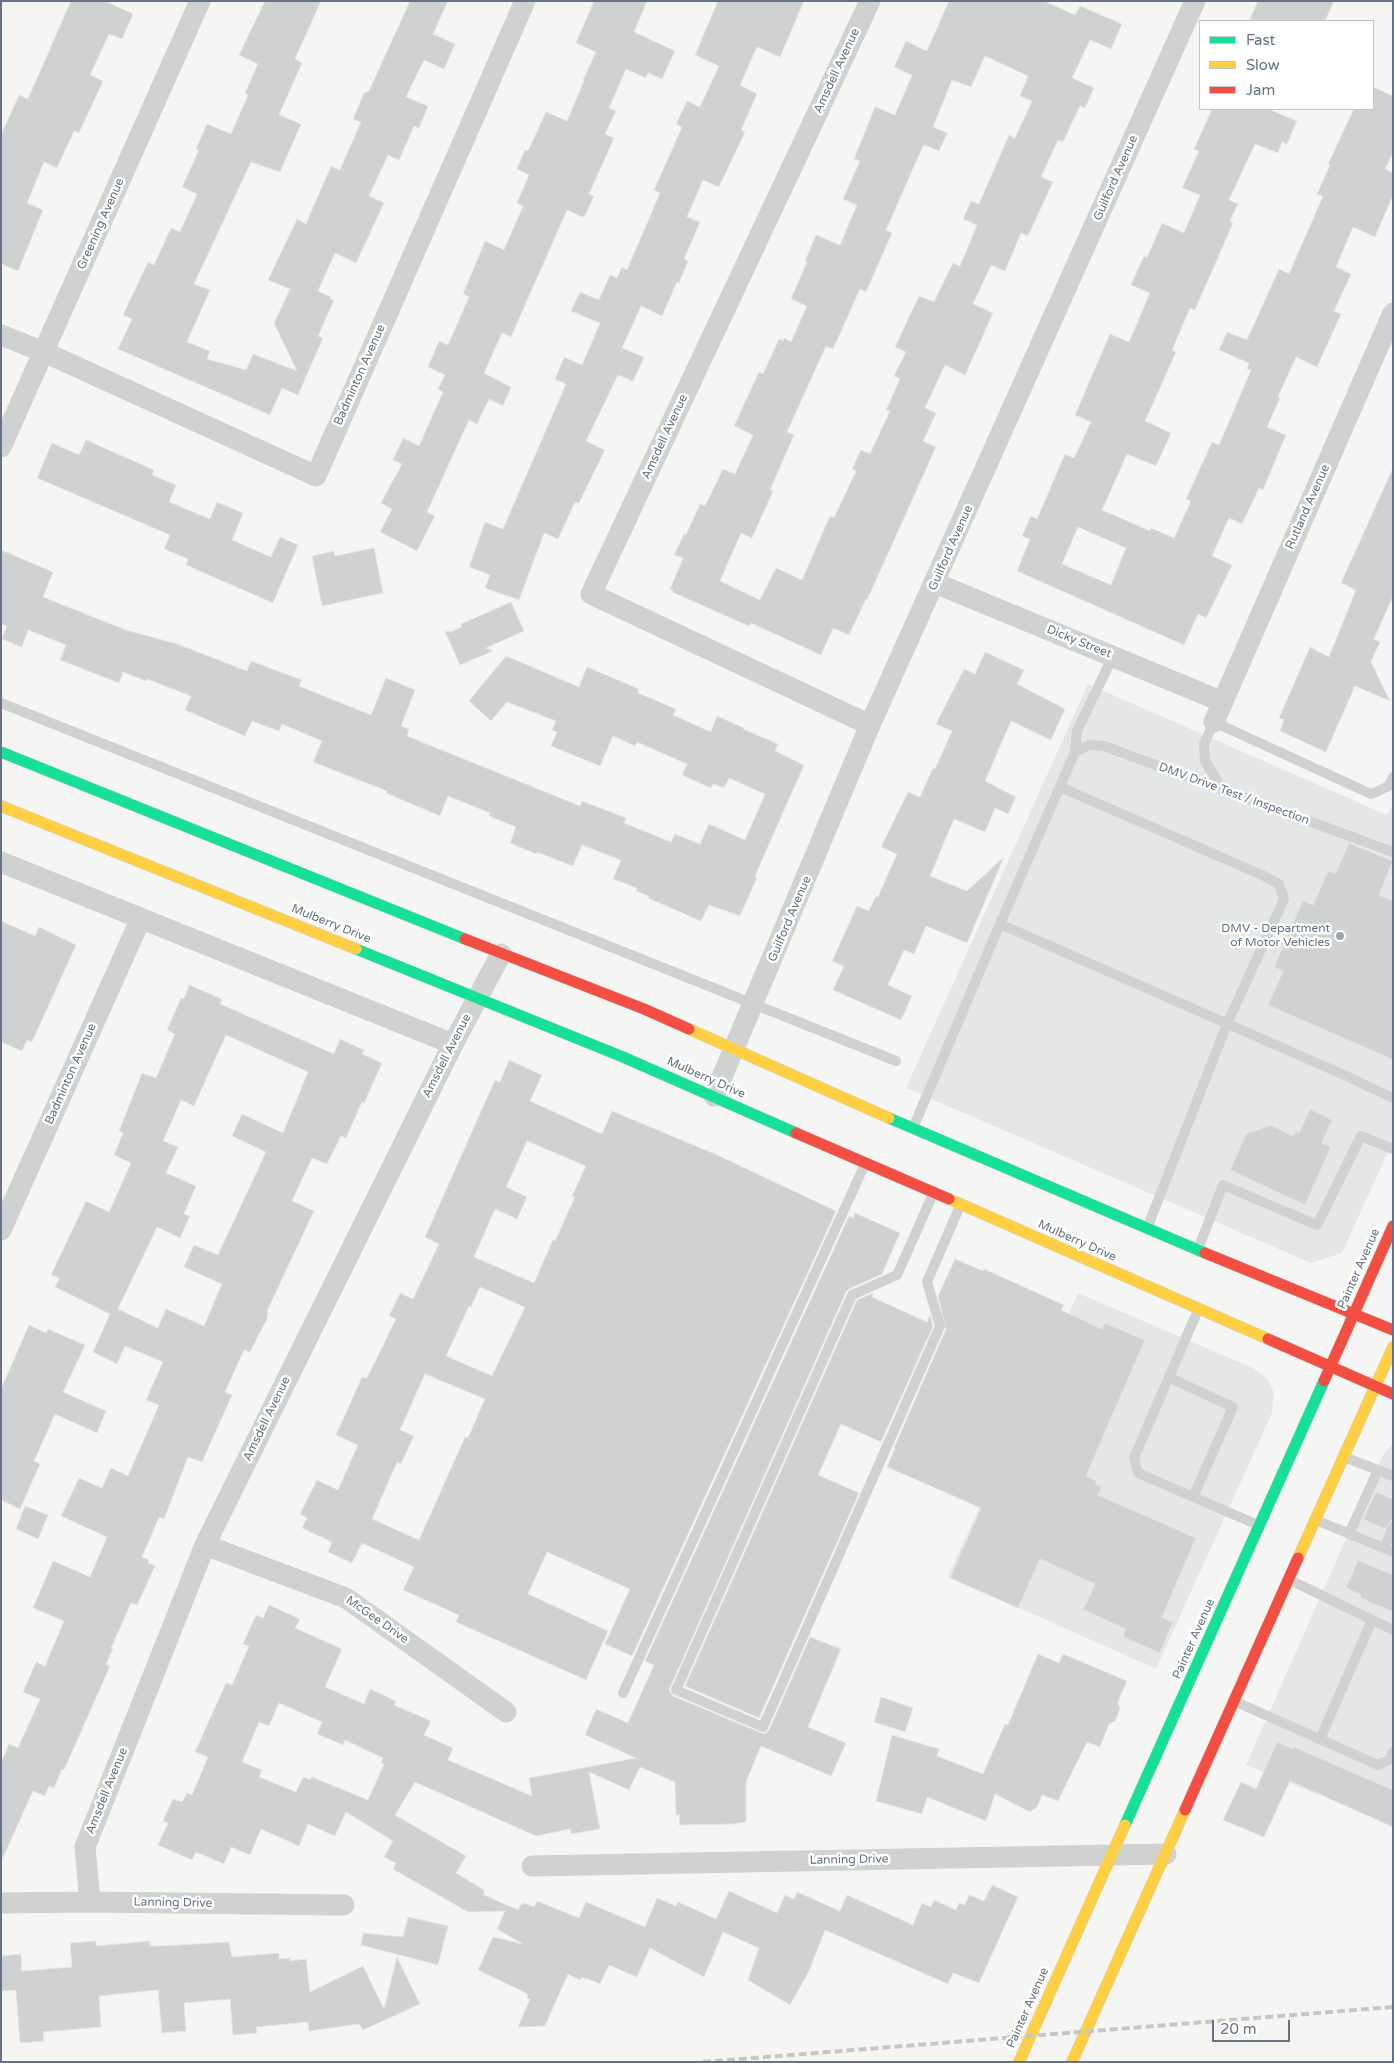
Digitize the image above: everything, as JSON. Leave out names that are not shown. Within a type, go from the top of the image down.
[{"type":"main road","points":[[1,752],[502,954],[644,1009],[913,1128],[1148,1227],[1239,1268],[1393,1330]]},
{"type":"main road","name":"Mulberry Drive","points":[[1,806],[623,1057],[1393,1394]]},
{"type":"main road","name":"Painter Avenue","points":[[1019,2062],[1393,1226]]},
{"type":"main road","points":[[1072,2062],[1393,1346]]},
{"type":"street","name":"Greening Avenue","points":[[1,447],[200,1]]},
{"type":"street","name":"Badminton Avenue","points":[[44,352],[316,476],[525,1]]},
{"type":"street","name":"Amsdell Avenue","points":[[870,1],[591,594],[870,725]]},
{"type":"street","name":"Guilford Avenue","points":[[714,1096],[754,1005],[870,725],[1195,1]]},
{"type":"street","name":"Rutland Avenue","points":[[1214,722],[1393,312]]},
{"type":"street","points":[[1,336],[44,352]]},
{"type":"street","name":"Dicky Street","points":[[935,583],[1222,702]]},
{"type":"street","points":[[1,862],[453,1044]]},
{"type":"street","name":"Badminton Avenue","points":[[1,1230],[141,918]]},
{"type":"street","name":"Amsdell Avenue","points":[[90,1902],[85,1847],[205,1545],[453,1044],[502,954]]},
{"type":"street","name":"McGee Drive","points":[[205,1545],[346,1598],[506,1712]]},
{"type":"street","name":"Lanning Drive","points":[[532,1866],[1166,1854]]},
{"type":"street","name":"Lanning Drive","points":[[1,1903],[90,1902],[344,1905]]},
{"type":"lane","points":[[913,1128],[1075,752],[1078,731],[1113,656]]},
{"type":"lane","points":[[1,703],[896,1061]]},
{"type":"lane","points":[[1223,790],[1205,761],[1204,744],[1214,722],[1371,794],[1389,786],[1393,777]]},
{"type":"lane","name":"DMV Drive Test / Inspection","points":[[1075,752],[1090,745],[1104,746],[1393,852]]},
{"type":"lane","points":[[1060,787],[1262,875],[1279,884],[1284,899],[1227,1024],[1148,1227]]},
{"type":"lane","points":[[1000,924],[1393,1098]]},
{"type":"lane","points":[[1198,1250],[1223,1185],[1317,1224],[1361,1136],[1393,1149]]},
{"type":"lane","points":[[624,1693],[866,1163]]},
{"type":"lane","points":[[933,1193],[897,1275],[852,1295],[676,1690],[763,1727],[940,1326],[927,1282],[961,1205]]},
{"type":"lane","points":[[1198,1309],[1170,1378],[1134,1458],[1138,1473],[1259,1526]]},
{"type":"lane","points":[[1170,1378],[1233,1407],[1193,1497]]},
{"type":"lane","points":[[1344,1457],[1393,1476]]},
{"type":"lane","points":[[1349,1534],[1378,1470]]},
{"type":"lane","points":[[1315,1520],[1388,1550],[1393,1528]]},
{"type":"lane","points":[[1289,1580],[1393,1630]]},
{"type":"lane","points":[[1320,1739],[1372,1620]]},
{"type":"lane","points":[[1234,1701],[1378,1765],[1389,1760],[1393,1752]]},
{"type":"shaded area","points":[[1088,684],[1387,815],[1393,804],[1393,1141],[1342,1253],[1311,1263],[906,1088]]},
{"type":"shaded area","points":[[1078,1293],[1253,1368],[1268,1380],[1274,1393],[1272,1413],[1156,1669],[948,1576]]},
{"type":"shaded area","points":[[1393,1444],[1393,1825],[1246,1765],[1383,1455]]},
{"type":"building","points":[[71,1],[105,1],[133,14],[122,39],[109,34],[90,75],[103,81],[79,133],[74,131],[57,168],[44,162],[27,203],[43,210],[18,271],[1,264],[1,135],[19,95],[28,99]]},
{"type":"building","points":[[265,1],[321,1],[295,59],[302,63],[279,115],[301,124],[280,172],[251,162],[194,284],[210,290],[187,342],[210,351],[207,359],[246,370],[253,354],[297,371],[274,323],[290,289],[268,280],[297,219],[306,224],[331,166],[340,170],[361,122],[353,119],[364,93],[369,91],[410,1],[448,1],[433,34],[455,44],[444,69],[424,60],[406,97],[428,106],[419,128],[414,126],[399,160],[388,155],[369,196],[384,203],[356,263],[335,253],[318,291],[334,300],[318,336],[323,338],[298,395],[282,388],[270,415],[118,349],[132,319],[123,315],[148,262],[154,265],[171,228],[180,232],[197,194],[182,187],[199,150],[196,149],[207,124],[231,134],[248,95],[245,93],[258,64],[239,55]]},
{"type":"building","points":[[594,1],[647,1],[634,32],[675,51],[662,79],[648,73],[646,78],[626,69],[609,108],[616,111],[605,134],[614,138],[589,194],[594,196],[585,216],[582,217],[567,210],[511,337],[502,333],[484,373],[511,387],[503,406],[489,399],[477,424],[469,420],[427,512],[435,516],[417,551],[380,532],[392,509],[381,503],[402,464],[393,460],[403,438],[419,446],[443,392],[438,389],[445,375],[428,367],[439,341],[448,345],[469,297],[463,294],[485,241],[504,250],[523,206],[517,203],[529,175],[517,169],[525,150],[528,151],[546,112],[567,121],[596,52],[576,43]]},
{"type":"building","points":[[718,1],[804,1],[780,57],[757,47],[740,85],[757,94],[741,130],[745,132],[719,187],[703,180],[687,217],[700,222],[684,259],[688,261],[662,316],[641,306],[622,348],[644,357],[633,381],[618,375],[586,441],[605,450],[579,503],[575,502],[558,539],[544,533],[519,600],[485,588],[490,575],[469,567],[485,522],[503,529],[566,384],[555,379],[564,357],[582,365],[600,323],[571,311],[580,292],[599,300],[610,275],[617,278],[622,267],[627,270],[660,193],[654,190],[682,127],[676,124],[687,101],[700,107],[719,66],[695,55]]},
{"type":"building","points":[[949,1],[1044,1],[1075,15],[1080,6],[1122,24],[1111,49],[1090,40],[1072,78],[1094,88],[1085,108],[1080,106],[1063,142],[1058,140],[1041,177],[1053,182],[1028,236],[1021,233],[1005,271],[991,265],[973,304],[993,313],[965,375],[945,365],[925,408],[936,413],[923,441],[936,447],[867,600],[849,635],[833,628],[821,655],[751,623],[749,626],[672,592],[673,590],[670,589],[683,558],[674,555],[684,534],[686,535],[700,504],[705,506],[723,469],[735,474],[753,435],[734,426],[759,372],[763,374],[779,339],[783,341],[784,338],[791,342],[807,306],[791,299],[816,235],[840,245],[857,205],[843,199],[860,161],[854,159],[875,107],[895,115],[912,75],[894,67],[906,41],[927,51]],"holes":[[[985,56],[1028,76],[1020,96],[1032,101],[1015,138],[1009,135],[979,204],[971,201],[963,219],[977,225],[960,266],[953,263],[934,302],[919,296],[895,347],[906,352],[894,376],[900,379],[886,410],[890,411],[870,454],[861,450],[852,469],[856,471],[834,518],[830,516],[802,580],[776,568],[760,600],[720,581],[741,533],[752,538],[773,491],[770,490],[794,435],[787,432],[826,346],[833,349],[860,289],[866,292],[892,233],[886,230],[923,146],[925,145],[939,151],[947,133],[933,127],[952,80],[971,87]]]},
{"type":"building","points":[[1258,1],[1334,1],[1325,20],[1249,20]]},
{"type":"building","points":[[1374,87],[1393,96],[1393,153],[1385,169],[1393,173],[1393,195],[1375,237],[1353,227],[1336,267],[1351,274],[1334,311],[1341,314],[1317,367],[1296,357],[1278,397],[1280,398],[1267,427],[1286,435],[1263,490],[1259,488],[1242,524],[1229,518],[1212,556],[1232,565],[1206,618],[1198,614],[1184,645],[1017,571],[1030,539],[1022,536],[1031,516],[1037,519],[1065,454],[1074,458],[1091,422],[1075,415],[1110,334],[1129,342],[1150,293],[1131,285],[1144,256],[1147,258],[1162,223],[1184,233],[1200,195],[1182,188],[1199,151],[1194,149],[1212,110],[1270,110],[1297,121],[1287,144],[1282,142],[1278,153],[1255,144],[1229,200],[1238,204],[1230,221],[1233,223],[1195,310],[1190,308],[1172,350],[1176,352],[1145,421],[1171,433],[1156,466],[1127,454],[1102,510],[1150,531],[1151,528],[1174,538],[1191,501],[1186,499],[1212,442],[1219,445],[1251,370],[1247,369],[1249,363],[1219,350],[1227,332],[1247,340],[1279,269],[1289,274],[1323,196],[1317,194],[1330,165],[1328,164],[1354,110],[1374,110]],"holes":[[[1078,527],[1126,548],[1111,585],[1062,564]]]},
{"type":"building","points":[[86,440],[154,470],[152,475],[176,485],[169,502],[210,519],[217,502],[243,513],[232,540],[271,557],[280,537],[298,545],[273,603],[186,565],[188,559],[164,549],[170,535],[37,478],[52,443],[79,455]]},
{"type":"building","points":[[1393,468],[1393,596],[1374,639],[1380,642],[1371,662],[1390,701],[1355,686],[1326,752],[1280,731],[1284,720],[1279,718],[1310,647],[1329,657],[1356,590],[1341,583]]},
{"type":"building","points":[[374,548],[383,593],[322,606],[312,556],[334,551],[335,556]]},
{"type":"building","points":[[1,550],[53,572],[43,597],[126,630],[177,644],[247,671],[251,661],[302,680],[299,686],[371,715],[386,678],[415,690],[401,726],[409,729],[407,736],[580,806],[582,801],[626,818],[624,823],[671,842],[675,834],[700,844],[709,824],[745,840],[765,794],[729,778],[724,788],[713,784],[711,788],[682,775],[687,764],[637,742],[635,746],[613,736],[600,766],[551,746],[557,732],[552,730],[556,721],[507,702],[491,721],[469,701],[506,656],[579,687],[587,667],[639,689],[638,693],[676,709],[673,715],[711,732],[717,716],[744,728],[778,744],[775,751],[804,765],[755,876],[757,878],[740,916],[709,905],[701,921],[648,898],[649,896],[636,891],[637,888],[613,879],[621,860],[582,845],[573,866],[537,852],[536,854],[510,843],[516,827],[489,816],[490,813],[448,796],[440,816],[386,793],[387,791],[313,762],[322,741],[282,724],[279,731],[252,721],[245,736],[185,710],[191,696],[123,672],[119,683],[60,660],[66,645],[28,630],[22,647],[2,639],[7,626],[1,624]]},
{"type":"building","points":[[511,602],[524,631],[486,648],[493,651],[460,665],[445,631],[450,632],[462,627],[461,624]]},
{"type":"building","points":[[985,652],[1024,670],[1017,684],[1065,709],[1051,740],[1011,721],[985,781],[1016,797],[1008,814],[995,808],[985,832],[954,819],[930,876],[967,891],[1004,857],[967,943],[926,926],[914,954],[904,950],[888,985],[912,996],[901,1020],[833,990],[844,966],[832,961],[857,906],[869,911],[876,896],[878,897],[897,854],[881,847],[908,792],[920,797],[933,768],[935,769],[952,731],[936,724],[964,669],[975,674]]},
{"type":"building","name":"DMV - Department of Motor Vehicles","points":[[1349,843],[1393,861],[1379,895],[1393,901],[1393,1060],[1268,1005],[1283,971],[1274,967],[1303,900],[1313,905],[1328,871],[1335,874]]},
{"type":"building","points":[[1,921],[35,936],[39,927],[76,945],[32,1042],[27,1040],[22,1051],[1,1042]]},
{"type":"building","points":[[189,985],[222,999],[220,1004],[334,1054],[340,1039],[364,1050],[362,1054],[382,1063],[346,1138],[341,1136],[327,1164],[312,1158],[292,1201],[314,1211],[267,1311],[267,1319],[250,1352],[244,1350],[225,1392],[232,1395],[202,1462],[188,1457],[164,1519],[159,1517],[142,1557],[149,1560],[148,1563],[155,1566],[137,1605],[131,1603],[111,1648],[113,1649],[106,1664],[110,1666],[64,1770],[62,1769],[54,1788],[49,1786],[45,1796],[33,1791],[1,1862],[1,1763],[9,1744],[18,1748],[40,1699],[23,1692],[36,1662],[45,1666],[64,1621],[33,1608],[53,1561],[90,1577],[107,1537],[61,1516],[79,1478],[102,1488],[111,1468],[128,1476],[159,1405],[146,1400],[163,1362],[125,1346],[117,1364],[93,1352],[110,1314],[55,1287],[59,1278],[51,1275],[86,1201],[109,1212],[131,1163],[114,1155],[123,1133],[119,1131],[142,1073],[156,1078],[175,1034],[167,1030],[181,998],[184,999]],"holes":[[[226,1035],[308,1072],[283,1133],[242,1114],[232,1136],[266,1152],[218,1255],[194,1245],[184,1267],[222,1284],[204,1326],[166,1309],[158,1328],[118,1309],[157,1227],[180,1238],[190,1216],[184,1214],[196,1186],[166,1173],[178,1147],[163,1141],[181,1100],[194,1106]]]},
{"type":"building","points":[[509,1060],[542,1075],[530,1101],[602,1134],[612,1111],[715,1154],[836,1211],[632,1656],[605,1644],[630,1589],[547,1552],[528,1594],[608,1631],[586,1680],[456,1622],[459,1615],[403,1590],[414,1567],[362,1543],[352,1563],[328,1552],[332,1542],[302,1528],[307,1518],[300,1514],[317,1480],[338,1490],[358,1445],[336,1435],[362,1377],[367,1378],[396,1319],[389,1316],[400,1293],[413,1299],[439,1244],[425,1237],[495,1080],[500,1082]],"holes":[[[527,1141],[586,1166],[572,1196],[575,1197],[534,1283],[474,1257],[495,1209],[517,1219],[527,1197],[506,1187]],[[480,1287],[525,1307],[492,1376],[446,1356],[469,1306],[471,1307]],[[425,1374],[485,1399],[468,1438],[465,1437],[419,1540],[372,1519],[397,1462],[401,1464],[414,1436],[400,1430]]]},
{"type":"building","points":[[1310,1109],[1332,1120],[1322,1143],[1331,1147],[1305,1205],[1230,1170],[1246,1134],[1271,1125],[1293,1136],[1296,1131],[1299,1133]]},
{"type":"building","points":[[855,1213],[900,1233],[882,1274],[846,1292],[669,1690],[673,1696],[764,1734],[769,1730],[810,1637],[841,1649],[808,1727],[846,1743],[831,1776],[761,1746],[746,1782],[746,1822],[732,1824],[679,1825],[680,1815],[676,1815],[675,1782],[640,1767],[629,1790],[589,1772],[600,1829],[571,1834],[570,1829],[536,1836],[415,1782],[395,1815],[466,1856],[456,1873],[484,1890],[484,1895],[518,1910],[521,1904],[523,1905],[524,1903],[534,1907],[537,1901],[579,1918],[586,1902],[645,1927],[657,1898],[676,1906],[678,1902],[716,1919],[729,1891],[777,1913],[785,1895],[794,1899],[797,1892],[840,1911],[847,1895],[913,1925],[922,1903],[931,1907],[934,1900],[956,1910],[959,1903],[965,1905],[969,1895],[984,1901],[992,1885],[1018,1897],[979,1983],[953,1973],[948,1984],[825,1930],[809,1971],[790,2005],[748,1980],[759,1948],[723,1932],[704,1977],[650,1948],[637,1977],[609,1965],[600,1984],[582,1977],[580,1980],[568,1974],[545,2026],[518,2027],[530,1999],[527,1998],[528,1994],[478,1970],[493,1937],[523,1944],[497,1929],[505,1911],[468,1912],[393,1869],[396,1863],[384,1857],[393,1841],[346,1812],[335,1836],[308,1824],[299,1846],[261,1829],[250,1855],[231,1847],[224,1864],[196,1852],[192,1860],[158,1845],[168,1823],[163,1821],[173,1799],[182,1802],[187,1793],[192,1795],[208,1757],[195,1752],[226,1683],[232,1685],[249,1646],[243,1644],[256,1615],[263,1618],[269,1605],[300,1619],[295,1628],[342,1649],[325,1687],[364,1704],[370,1689],[396,1701],[394,1705],[431,1721],[424,1735],[453,1748],[448,1760],[532,1796],[529,1778],[636,1758],[585,1735],[596,1709],[628,1723],[654,1665],[645,1661],[849,1216],[853,1218]],"holes":[[[279,1703],[322,1722],[317,1734],[343,1745],[345,1740],[383,1758],[381,1763],[384,1764],[368,1800],[312,1777],[310,1780],[303,1777],[296,1792],[259,1777],[262,1770],[242,1762],[259,1722],[269,1726]]]},
{"type":"building","points":[[955,1259],[983,1271],[984,1269],[1064,1305],[1061,1310],[1102,1329],[1105,1323],[1145,1340],[1086,1476],[1097,1481],[1095,1484],[1102,1487],[1098,1495],[1196,1538],[1162,1617],[1173,1622],[1160,1653],[1123,1637],[1126,1629],[1083,1610],[1095,1584],[1040,1559],[1018,1608],[950,1578],[981,1508],[887,1467],[946,1329],[938,1296]]},
{"type":"building","points":[[873,1293],[872,1297],[927,1322],[930,1315],[933,1326],[881,1442],[841,1424],[818,1475],[859,1493],[759,1718],[685,1686],[857,1300]]},
{"type":"building","points":[[29,1325],[46,1333],[48,1329],[85,1345],[63,1392],[106,1411],[97,1433],[55,1414],[34,1461],[40,1464],[20,1509],[1,1500],[1,1389]]},
{"type":"building","points":[[1376,1492],[1393,1499],[1393,1518],[1385,1529],[1363,1519]]},
{"type":"building","points":[[25,1506],[48,1515],[38,1539],[16,1529]]},
{"type":"building","points":[[1358,1560],[1393,1575],[1393,1612],[1360,1598],[1361,1595],[1346,1588]]},
{"type":"building","points":[[1038,1654],[1059,1663],[1063,1654],[1127,1681],[1118,1702],[1120,1709],[1115,1721],[1109,1724],[1100,1747],[1087,1742],[1058,1801],[1042,1795],[1037,1807],[1030,1812],[995,1794],[986,1821],[927,1797],[922,1814],[876,1801],[892,1735],[939,1749],[937,1756],[983,1774],[1005,1724],[1008,1725]]},
{"type":"building","points":[[881,1697],[913,1708],[905,1732],[874,1722]]},
{"type":"building","points":[[1277,1742],[1293,1749],[1294,1747],[1393,1790],[1393,1827],[1290,1781],[1264,1837],[1223,1820],[1241,1782],[1256,1789]]},
{"type":"building","points":[[408,1917],[448,1926],[438,1965],[361,1945],[363,1933],[403,1937]]},
{"type":"building","points":[[96,1941],[96,1946],[150,1941],[150,1946],[229,1942],[232,1957],[279,1953],[279,1959],[290,1958],[290,1961],[306,1959],[310,1992],[363,1966],[384,2009],[397,1957],[420,2004],[363,2030],[359,2024],[309,2031],[308,2022],[256,2027],[257,2033],[233,2035],[230,1999],[184,2003],[186,2031],[162,2033],[158,1990],[99,1996],[101,2027],[43,2032],[44,2041],[20,2043],[16,1990],[1,1991],[1,1956],[21,1954],[22,1971],[72,1967],[70,1943]]},
{"type":"railway","points":[[703,2062],[1393,2007]]},
{"type":"traffic: fast","points":[[1,752],[465,939]]},
{"type":"traffic: fast","points":[[356,949],[623,1057],[796,1133]]},
{"type":"traffic: fast","points":[[889,1118],[1205,1253]]},
{"type":"traffic: fast","points":[[1125,1825],[1324,1381]]},
{"type":"traffic: slow","points":[[1,806],[356,949]]},
{"type":"traffic: slow","points":[[689,1029],[889,1118]]},
{"type":"traffic: slow","points":[[949,1199],[1268,1339]]},
{"type":"traffic: slow","points":[[1298,1558],[1393,1347]]},
{"type":"traffic: slow","points":[[1072,2062],[1185,1810]]},
{"type":"traffic: slow","points":[[1019,2062],[1125,1825]]},
{"type":"traffic: jam","points":[[465,939],[644,1009],[689,1029]]},
{"type":"traffic: jam","points":[[796,1133],[949,1199]]},
{"type":"traffic: jam","points":[[1324,1381],[1393,1226]]},
{"type":"traffic: jam","points":[[1205,1253],[1393,1330]]},
{"type":"traffic: jam","points":[[1268,1339],[1393,1394]]},
{"type":"traffic: jam","points":[[1185,1810],[1298,1558]]},
{"type":"place","name":"DMV - Department of Motor Vehicles","points":[[1340,936]]}]
